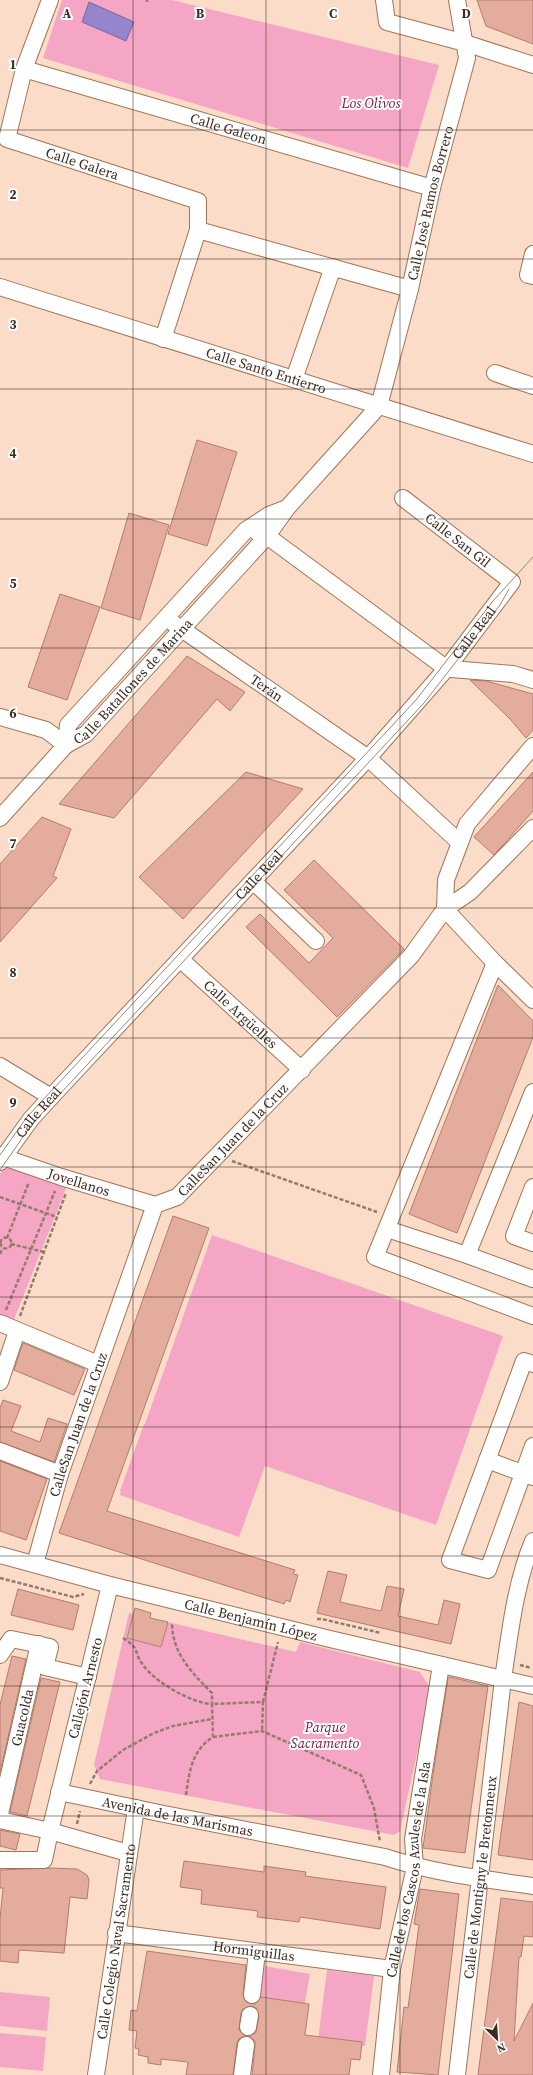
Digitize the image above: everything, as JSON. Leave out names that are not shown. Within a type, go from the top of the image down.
[{"type":"street","points":[[24,69],[50,0]]},
{"type":"street","points":[[384,0],[387,22],[465,43],[533,65]]},
{"type":"street","name":"Calle Josè Ramos Borrero","points":[[379,406],[410,289],[432,188],[467,58],[457,0]]},
{"type":"street","name":"Calle Galeon","points":[[24,69],[432,188]]},
{"type":"street","name":"Calle Galera","points":[[24,69],[7,139],[198,201],[198,230],[163,339]]},
{"type":"street","points":[[198,230],[410,289]]},
{"type":"street","points":[[533,254],[528,275],[533,276]]},
{"type":"street","points":[[294,379],[333,267]]},
{"type":"street","name":"Calle Santo Entierro","points":[[0,288],[533,454]]},
{"type":"street","points":[[496,373],[533,386]]},
{"type":"street","points":[[287,508],[379,406]]},
{"type":"street","name":"Calle San Gil","points":[[403,498],[512,582]]},
{"type":"street","name":"Calle Batallones de Marina","points":[[66,745],[68,726],[246,530],[269,515],[287,508]]},
{"type":"street","name":"Calle Batallones de Marina","points":[[66,745],[86,734],[267,536],[287,508]]},
{"type":"street","points":[[246,530],[267,536],[447,668],[513,674],[533,680]]},
{"type":"street","name":"Calle Real","points":[[2,1160],[51,1097],[368,758],[447,668],[512,582]]},
{"type":"street","name":"Terán","points":[[167,618],[181,630],[368,758],[459,842]]},
{"type":"street","points":[[0,717],[46,730],[66,745],[0,818]]},
{"type":"street","points":[[533,746],[467,824],[446,880],[445,909],[495,963],[533,1000]]},
{"type":"street","points":[[445,909],[470,892],[533,828]]},
{"type":"street","points":[[253,881],[316,941]]},
{"type":"street","name":"CalleSan Juan de la Cruz","points":[[35,1564],[60,1474],[155,1204],[176,1197],[302,1070],[411,956],[445,909]]},
{"type":"street","name":"Calle Argüelles","points":[[180,959],[302,1070]]},
{"type":"street","points":[[495,963],[375,1257],[533,1316]]},
{"type":"street","points":[[0,1066],[51,1097]]},
{"type":"street","points":[[467,1255],[533,1092]]},
{"type":"street","name":"Jovellanos","points":[[2,1160],[155,1204]]},
{"type":"street","points":[[533,1188],[530,1206],[514,1236],[533,1243]]},
{"type":"street","points":[[390,1223],[467,1255],[533,1279]]},
{"type":"street","points":[[0,1323],[98,1364]]},
{"type":"street","points":[[0,1382],[17,1331]]},
{"type":"street","points":[[533,1364],[524,1361],[450,1560],[488,1570],[528,1475],[533,1446]]},
{"type":"street","points":[[0,1451],[60,1474]]},
{"type":"street","points":[[487,1460],[528,1475]]},
{"type":"street","name":"Calle de Montigny le Bretonneux","points":[[457,2075],[503,1679],[512,1623],[522,1575],[533,1541]]},
{"type":"street","name":"Calle Benjamín López","points":[[0,1555],[110,1585],[533,1686]]},
{"type":"street","name":"Callejón Arnesto","points":[[59,1792],[110,1585]]},
{"type":"street","points":[[0,1655],[11,1639],[39,1644],[50,1647],[45,1667],[88,1677]]},
{"type":"street","name":"Guacolda","points":[[0,1814],[39,1644]]},
{"type":"street","name":"Calle de los Cascos Azules de la Isla","points":[[381,2075],[392,1969],[415,1867],[413,1839],[441,1664]]},
{"type":"street","points":[[0,1860],[44,1860],[59,1792]]},
{"type":"street","name":"Avenida de las Marismas","points":[[59,1792],[384,1857],[415,1867],[480,1879],[533,1886]]},
{"type":"street","name":"Calle Colegio Naval Sacramento","points":[[96,2075],[116,1933],[136,1808]]},
{"type":"street","points":[[0,1820],[50,1831],[128,1853]]},
{"type":"street","name":"Hormiguillas","points":[[116,1933],[392,1969]]},
{"type":"street","points":[[252,1996],[258,1952]]},
{"type":"street","points":[[242,2075],[246,2045]]},
{"type":"path","points":[[217,1156],[390,1223]]},
{"type":"path","points":[[7,1238],[34,1168]]},
{"type":"path","points":[[0,1323],[46,1214],[66,1179]]},
{"type":"path","points":[[17,1331],[20,1315],[57,1217],[66,1179]]},
{"type":"path","points":[[0,1197],[57,1217]]},
{"type":"path","points":[[3,1248],[0,1242],[2,1239],[7,1238]]},
{"type":"path","points":[[7,1238],[11,1244],[44,1252]]},
{"type":"path","points":[[3,1248],[8,1248],[11,1244]]},
{"type":"path","points":[[0,1254],[3,1248]]},
{"type":"path","points":[[172,1623],[172,1637],[181,1658],[192,1673],[212,1693],[213,1736]]},
{"type":"path","points":[[262,1731],[263,1702],[282,1627]]},
{"type":"path","points":[[124,1638],[134,1645],[141,1663],[160,1682],[200,1703],[263,1702]]},
{"type":"path","points":[[77,1826],[83,1797],[97,1771],[123,1750],[154,1733],[173,1726],[212,1719]]},
{"type":"path","points":[[186,1796],[195,1755],[202,1743],[213,1736],[262,1731],[361,1775],[374,1808],[377,1832],[384,1857]]},
{"type":"green space","name":"Los Olivos","points":[[62,0],[172,0],[439,65],[408,168],[43,58]]},
{"type":"green space","points":[[7,1162],[69,1181],[13,1322],[0,1318],[0,1174]]},
{"type":"green space","points":[[212,1235],[503,1336],[436,1525],[265,1466],[239,1537],[120,1495],[120,1491]]},
{"type":"green space","name":"Parque Sacramento","points":[[129,1613],[296,1652],[300,1642],[420,1672],[431,1689],[400,1831],[394,1835],[100,1779],[94,1765]]},
{"type":"green space","points":[[259,1965],[310,1974],[303,2012],[252,2003]]},
{"type":"green space","points":[[327,1970],[374,1976],[365,2046],[318,2040]]},
{"type":"green space","points":[[0,1992],[50,1997],[47,2031],[0,2026]]},
{"type":"green space","points":[[0,2033],[46,2037],[43,2071],[0,2067]]},
{"type":"shaded area","points":[[89,2],[134,22],[126,41],[82,22]]},
{"type":"building","points":[[477,0],[533,0],[533,44],[486,26]]},
{"type":"building","points":[[197,440],[237,452],[207,546],[168,534]]},
{"type":"building","points":[[129,513],[169,525],[140,620],[101,608]]},
{"type":"building","points":[[60,594],[100,607],[67,700],[28,687]]},
{"type":"building","points":[[187,656],[245,692],[230,711],[217,699],[114,818],[59,804]]},
{"type":"building","points":[[470,680],[486,681],[533,694],[533,730],[526,738],[510,719]]},
{"type":"building","points":[[246,772],[303,789],[183,919],[139,877]]},
{"type":"building","points":[[533,772],[533,811],[494,855],[474,837]]},
{"type":"building","points":[[42,817],[71,829],[53,876],[57,878],[0,942],[0,864]]},
{"type":"building","points":[[314,860],[404,949],[337,1017],[246,927],[260,914],[309,963],[333,938],[284,890]]},
{"type":"building","points":[[498,985],[533,1021],[533,1037],[457,1233],[409,1214]]},
{"type":"building","points":[[173,1216],[209,1228],[107,1511],[295,1570],[293,1574],[298,1575],[290,1602],[286,1600],[284,1604],[59,1533]]},
{"type":"building","points":[[23,1343],[85,1369],[74,1395],[14,1370]]},
{"type":"building","points":[[3,1400],[21,1406],[11,1431],[40,1442],[48,1418],[67,1424],[54,1462],[0,1442],[0,1408]]},
{"type":"building","points":[[0,1461],[47,1479],[26,1540],[0,1531]]},
{"type":"building","points":[[328,1571],[347,1575],[340,1602],[381,1611],[387,1586],[404,1589],[398,1616],[438,1625],[444,1600],[460,1604],[451,1644],[317,1613]]},
{"type":"building","points":[[18,1589],[79,1605],[73,1630],[11,1615]]},
{"type":"building","points":[[135,1608],[151,1613],[150,1618],[168,1622],[161,1647],[127,1638]]},
{"type":"building","points":[[12,1656],[26,1659],[0,1772],[0,1705]]},
{"type":"building","points":[[450,1677],[488,1686],[465,1853],[423,1848],[448,1678]]},
{"type":"building","points":[[41,1678],[60,1682],[27,1816],[10,1812]]},
{"type":"building","points":[[519,1702],[533,1706],[533,1860],[498,1855]]},
{"type":"building","points":[[0,1830],[20,1834],[16,1850],[0,1846]]},
{"type":"building","points":[[184,1861],[264,1872],[264,1866],[306,1872],[305,1876],[386,1887],[380,1929],[300,1917],[299,1922],[257,1917],[258,1911],[201,1904],[202,1890],[180,1887]]},
{"type":"building","points":[[49,1868],[77,1869],[87,1875],[89,1880],[87,1899],[70,1897],[64,1953],[19,1950],[18,1963],[0,1961],[0,1919],[3,1888],[0,1888],[0,1870]]},
{"type":"building","points":[[420,1889],[459,1894],[438,2075],[397,2072],[404,2007],[408,2008],[419,1925],[414,1924]]},
{"type":"building","points":[[501,1898],[533,1902],[533,1937],[524,1936],[521,1957],[519,1957],[514,2041],[533,2003],[533,2075],[478,2075]]},
{"type":"building","points":[[147,1951],[246,1965],[243,1994],[246,2002],[255,2004],[261,1997],[309,2004],[305,2035],[362,2042],[360,2060],[351,2059],[349,2075],[252,2075],[255,2041],[249,2036],[256,2033],[259,2016],[256,2008],[251,2006],[243,2009],[241,2013],[239,2030],[245,2036],[239,2039],[237,2043],[233,2075],[186,2075],[188,2062],[161,2059],[161,2065],[148,2063],[148,2057],[138,2055],[139,2049],[135,2048],[137,2031],[129,2030],[131,2010],[137,2011]]},
{"type":"tram line","points":[[0,1155],[27,1117],[416,700],[493,601],[533,557]]},
{"type":"tram line","points":[[0,1170],[32,1124],[424,703],[500,605],[509,589]]}]
